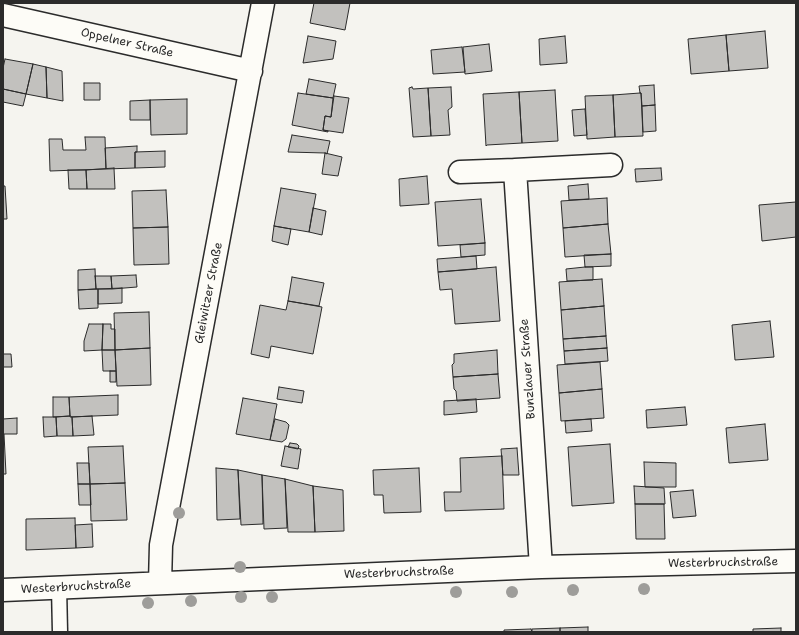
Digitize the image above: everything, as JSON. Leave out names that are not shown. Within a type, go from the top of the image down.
[{"type":"street","name":"Gleiwitzer Straße","points":[[160,583],[161,545],[263,3]]},
{"type":"street","name":"Oppelner Straße","points":[[3,15],[250,71]]},
{"type":"street","points":[[460,172],[611,165]]},
{"type":"street","name":"Bunzlauer Straße","points":[[515,170],[541,567]]},
{"type":"street","name":"Westerbruchstraße","points":[[3,590],[541,567],[796,561]]},
{"type":"lane","points":[[59,587],[60,632]]},
{"type":"building","points":[[314,3],[350,3],[345,30],[310,23]]},
{"type":"building","points":[[765,31],[768,68],[729,71],[726,35]]},
{"type":"building","points":[[726,35],[729,71],[691,74],[688,39]]},
{"type":"building","points":[[308,36],[336,41],[333,59],[303,63]]},
{"type":"building","points":[[565,36],[567,63],[540,65],[539,39]]},
{"type":"building","points":[[489,44],[492,71],[465,74],[463,47]]},
{"type":"building","points":[[462,47],[465,72],[433,74],[431,50]]},
{"type":"building","points":[[5,59],[33,64],[26,94],[3,89],[3,68]]},
{"type":"building","points":[[33,64],[46,67],[47,98],[26,94]]},
{"type":"building","points":[[46,67],[62,71],[63,101],[47,98]]},
{"type":"building","points":[[309,79],[336,84],[333,98],[306,94]]},
{"type":"building","points":[[84,83],[100,83],[100,100],[84,100]]},
{"type":"building","points":[[654,85],[655,105],[642,106],[639,86]]},
{"type":"building","points":[[412,87],[413,89],[428,88],[431,136],[413,137],[409,88]]},
{"type":"building","points":[[451,87],[452,107],[448,110],[450,135],[431,136],[428,88]]},
{"type":"building","points":[[3,89],[26,94],[23,106],[3,102]]},
{"type":"building","points":[[555,90],[558,141],[522,143],[519,92]]},
{"type":"building","points":[[519,92],[522,143],[486,146],[483,94]]},
{"type":"building","points":[[298,93],[333,98],[331,117],[325,116],[323,130],[328,132],[292,125]]},
{"type":"building","points":[[641,93],[643,136],[615,137],[613,95]]},
{"type":"building","points":[[613,95],[615,137],[587,139],[585,96]]},
{"type":"building","points":[[334,96],[349,98],[343,133],[323,130],[325,116],[331,117]]},
{"type":"building","points":[[187,99],[187,134],[151,135],[150,100]]},
{"type":"building","points":[[150,100],[150,120],[130,120],[130,101]]},
{"type":"building","points":[[655,105],[656,131],[643,132],[642,106]]},
{"type":"building","points":[[585,109],[587,135],[574,136],[572,110]]},
{"type":"building","points":[[292,135],[330,141],[327,154],[288,152]]},
{"type":"building","points":[[85,137],[105,137],[106,169],[50,171],[49,139],[62,139],[63,150],[86,150]]},
{"type":"building","points":[[137,146],[137,152],[135,152],[135,168],[106,169],[105,148]]},
{"type":"building","points":[[165,151],[165,167],[135,168],[135,152]]},
{"type":"building","points":[[325,153],[342,157],[338,176],[322,174]]},
{"type":"building","points":[[114,168],[115,189],[87,189],[86,170]]},
{"type":"building","points":[[661,168],[662,180],[636,182],[635,169]]},
{"type":"building","points":[[68,170],[86,170],[87,189],[69,189]]},
{"type":"building","points":[[427,176],[429,204],[400,206],[399,179]]},
{"type":"building","points":[[588,184],[589,199],[569,200],[568,186]]},
{"type":"building","points":[[3,186],[5,186],[7,219],[3,219]]},
{"type":"building","points":[[281,188],[316,194],[309,232],[274,226]]},
{"type":"building","points":[[166,190],[168,227],[133,228],[132,191]]},
{"type":"building","points":[[607,198],[608,224],[563,228],[561,201]]},
{"type":"building","points":[[481,199],[485,243],[438,246],[435,202]]},
{"type":"building","points":[[796,202],[796,237],[762,241],[759,205]]},
{"type":"building","points":[[313,208],[326,211],[322,235],[309,232]]},
{"type":"building","points":[[608,224],[611,254],[565,257],[563,228]]},
{"type":"building","points":[[274,226],[291,229],[288,245],[272,241]]},
{"type":"building","points":[[168,227],[169,264],[134,265],[133,228]]},
{"type":"building","points":[[485,243],[485,255],[461,257],[460,245]]},
{"type":"building","points":[[611,254],[611,266],[585,267],[584,255]]},
{"type":"building","points":[[476,256],[477,269],[438,272],[437,259]]},
{"type":"building","points":[[496,267],[500,321],[455,324],[452,289],[440,290],[438,272]]},
{"type":"building","points":[[593,267],[593,280],[567,281],[566,269]]},
{"type":"building","points":[[95,269],[96,289],[78,290],[78,270]]},
{"type":"building","points":[[136,275],[137,287],[112,289],[111,276]]},
{"type":"building","points":[[95,276],[111,276],[112,289],[96,289]]},
{"type":"building","points":[[292,277],[324,283],[319,306],[288,301]]},
{"type":"building","points":[[602,279],[604,306],[561,310],[559,282]]},
{"type":"building","points":[[122,288],[122,303],[98,304],[98,289]]},
{"type":"building","points":[[98,289],[98,308],[79,309],[78,290]]},
{"type":"building","points":[[288,301],[322,307],[313,354],[271,346],[269,358],[251,354],[260,305],[286,310]]},
{"type":"building","points":[[604,306],[606,336],[563,339],[561,310]]},
{"type":"building","points":[[149,312],[150,348],[115,350],[114,313]]},
{"type":"building","points":[[770,321],[774,357],[735,360],[732,325]]},
{"type":"building","points":[[89,324],[103,324],[102,350],[84,351],[84,341]]},
{"type":"building","points":[[103,324],[111,324],[111,329],[115,329],[115,350],[102,350]]},
{"type":"building","points":[[606,336],[607,348],[564,351],[563,339]]},
{"type":"building","points":[[150,348],[151,385],[117,386],[115,350]]},
{"type":"building","points":[[607,348],[608,361],[565,364],[564,351]]},
{"type":"building","points":[[102,350],[115,350],[116,371],[103,371]]},
{"type":"building","points":[[497,350],[498,374],[453,377],[452,365],[454,363],[454,354]]},
{"type":"building","points":[[3,354],[11,354],[12,367],[3,367]]},
{"type":"building","points":[[600,362],[602,389],[559,393],[557,365]]},
{"type":"building","points":[[110,371],[116,371],[116,382],[110,382]]},
{"type":"building","points":[[498,374],[500,398],[457,401],[453,377]]},
{"type":"building","points":[[279,387],[304,391],[302,403],[277,399]]},
{"type":"building","points":[[602,389],[604,418],[561,421],[559,393]]},
{"type":"building","points":[[118,395],[118,415],[70,417],[69,397]]},
{"type":"building","points":[[53,397],[69,397],[70,416],[53,417]]},
{"type":"building","points":[[243,398],[277,404],[270,440],[236,434]]},
{"type":"building","points":[[476,399],[477,412],[444,415],[444,401]]},
{"type":"building","points":[[685,407],[687,425],[647,428],[646,410]]},
{"type":"building","points":[[92,416],[94,435],[73,436],[72,417]]},
{"type":"building","points":[[43,417],[56,417],[57,436],[44,437]]},
{"type":"building","points":[[56,417],[72,417],[73,436],[57,436]]},
{"type":"building","points":[[17,418],[17,434],[3,434],[3,419]]},
{"type":"building","points":[[275,419],[286,422],[289,425],[286,439],[282,442],[270,440]]},
{"type":"building","points":[[591,419],[592,431],[566,433],[565,421]]},
{"type":"building","points":[[765,424],[768,460],[729,463],[726,428]]},
{"type":"building","points":[[4,434],[6,474],[3,474]]},
{"type":"building","points":[[290,443],[297,444],[299,446],[298,449],[288,447]]},
{"type":"building","points":[[610,444],[614,503],[572,506],[568,447]]},
{"type":"building","points":[[123,446],[125,483],[90,484],[88,447]]},
{"type":"building","points":[[285,446],[301,449],[298,469],[281,466]]},
{"type":"building","points":[[517,448],[519,475],[503,475],[501,449]]},
{"type":"building","points":[[502,456],[504,509],[445,511],[444,492],[461,492],[460,458]]},
{"type":"building","points":[[644,462],[676,463],[676,487],[645,487]]},
{"type":"building","points":[[77,463],[89,463],[90,484],[78,484]]},
{"type":"building","points":[[216,468],[238,470],[240,519],[217,520]]},
{"type":"building","points":[[419,468],[421,512],[384,513],[383,495],[374,495],[373,470]]},
{"type":"building","points":[[238,470],[262,475],[263,524],[241,525]]},
{"type":"building","points":[[262,475],[285,479],[287,528],[264,529]]},
{"type":"building","points":[[285,479],[313,486],[315,532],[288,532]]},
{"type":"building","points":[[125,483],[127,520],[91,521],[90,484]]},
{"type":"building","points":[[78,484],[90,484],[91,505],[79,505]]},
{"type":"building","points":[[313,486],[343,490],[344,531],[315,532]]},
{"type":"building","points":[[634,486],[664,488],[665,504],[635,504]]},
{"type":"building","points":[[693,490],[696,516],[673,518],[670,492]]},
{"type":"building","points":[[635,504],[664,504],[665,539],[636,539]]},
{"type":"building","points":[[75,518],[76,548],[26,550],[26,519]]},
{"type":"building","points":[[92,524],[93,547],[76,548],[75,525]]},
{"type":"building","points":[[588,627],[588,632],[560,632],[560,628]]},
{"type":"building","points":[[560,628],[560,632],[532,632],[532,629]]},
{"type":"building","points":[[781,628],[781,632],[753,632],[753,629]]},
{"type":"building","points":[[531,629],[532,632],[504,632],[504,630]]}]
